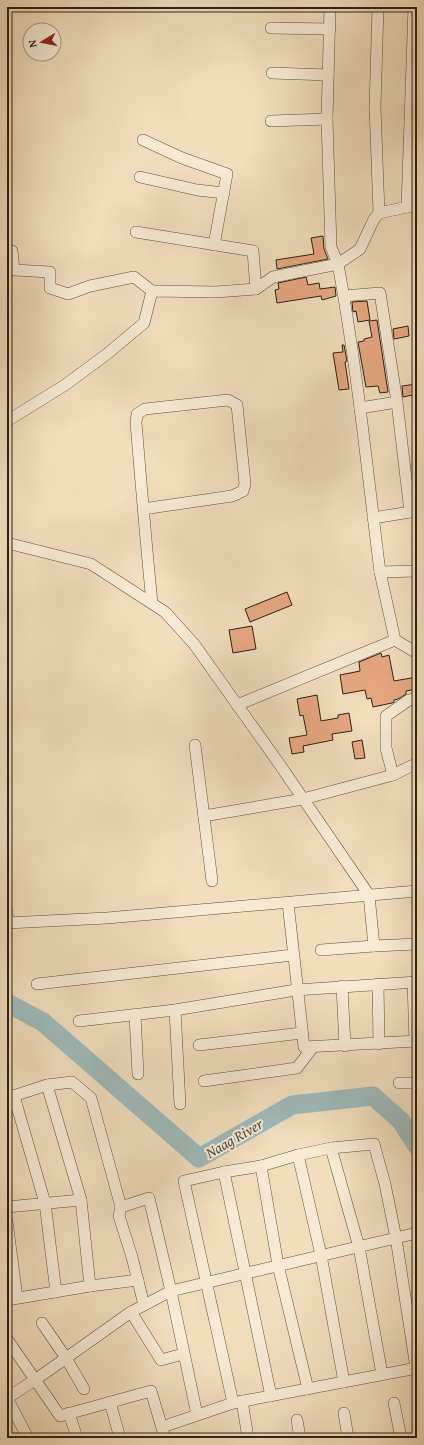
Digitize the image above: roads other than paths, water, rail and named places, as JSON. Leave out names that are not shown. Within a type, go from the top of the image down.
[{"type":"street","points":[[330,7],[327,119],[331,247],[338,264],[344,296],[360,408],[380,572],[395,640],[417,653]]},
{"type":"street","points":[[12,251],[14,270],[50,272],[50,288],[68,294],[90,286],[134,277],[152,291],[216,292],[256,289],[273,277],[338,264],[360,249],[378,213],[375,107],[378,7]]},
{"type":"street","points":[[378,213],[412,206],[414,7]]},
{"type":"street","points":[[270,28],[330,29]]},
{"type":"street","points":[[272,73],[328,75]]},
{"type":"street","points":[[271,121],[327,119]]},
{"type":"street","points":[[143,140],[182,158],[227,174],[214,245]]},
{"type":"street","points":[[140,177],[197,190],[224,193]]},
{"type":"street","points":[[136,232],[253,251],[256,289]]},
{"type":"street","points":[[7,421],[65,385],[107,354],[144,323],[152,291]]},
{"type":"street","points":[[344,296],[380,293],[397,402],[410,512],[373,518]]},
{"type":"street","points":[[144,509],[232,496],[243,491],[245,484],[237,404],[228,400],[145,409],[137,414],[136,423],[152,603]]},
{"type":"street","points":[[360,408],[397,402]]},
{"type":"street","points":[[7,543],[91,564],[165,612],[194,644],[369,896],[374,946]]},
{"type":"street","points":[[380,572],[417,572]]},
{"type":"street","points":[[237,705],[395,640]]},
{"type":"street","points":[[393,775],[386,748],[386,716],[409,700],[417,698]]},
{"type":"street","points":[[195,745],[212,881]]},
{"type":"street","points":[[204,816],[303,799],[393,775],[417,764]]},
{"type":"street","points":[[7,919],[107,918],[417,891]]},
{"type":"street","points":[[79,1020],[175,1010],[296,990],[415,982],[416,1041],[304,1048],[296,990],[288,902]]},
{"type":"street","points":[[321,950],[417,944]]},
{"type":"street","points":[[37,984],[293,955]]},
{"type":"street","points":[[378,984],[380,1044]]},
{"type":"street","points":[[342,986],[345,1046]]},
{"type":"street","points":[[175,1010],[180,1104]]},
{"type":"street","points":[[136,1015],[138,1074]]},
{"type":"street","points":[[199,1046],[302,1033]]},
{"type":"street","points":[[204,1081],[298,1068],[313,1047]]},
{"type":"street","points":[[56,1292],[45,1203],[10,1097],[48,1085],[72,1082],[91,1098],[120,1207],[119,1216],[132,1257],[144,1305]]},
{"type":"street","points":[[400,1082],[417,1083]]},
{"type":"street","points":[[48,1085],[80,1200],[90,1286]]},
{"type":"street","points":[[162,1427],[238,1402],[417,1368],[396,1238],[385,1184],[374,1144],[331,1148],[298,1155],[261,1166],[184,1181],[206,1282],[238,1402],[248,1438]]},
{"type":"street","points":[[331,1148],[359,1247],[382,1374]]},
{"type":"street","points":[[298,1155],[321,1255],[344,1382]]},
{"type":"street","points":[[261,1166],[278,1265],[308,1389]]},
{"type":"street","points":[[224,1172],[271,1396]]},
{"type":"street","points":[[120,1207],[149,1198],[171,1291],[197,1415]]},
{"type":"street","points":[[7,1207],[80,1200]]},
{"type":"street","points":[[7,1221],[12,1299],[90,1286],[138,1280]]},
{"type":"street","points":[[28,1438],[7,1398],[131,1312],[144,1305],[171,1291],[417,1233]]},
{"type":"street","points":[[131,1312],[161,1360],[183,1354]]},
{"type":"street","points":[[42,1323],[66,1358],[84,1389]]},
{"type":"street","points":[[7,1339],[60,1416],[150,1391],[165,1438]]},
{"type":"street","points":[[110,1402],[120,1438]]},
{"type":"street","points":[[394,1403],[400,1438]]},
{"type":"street","points":[[344,1413],[348,1438]]},
{"type":"street","points":[[69,1414],[78,1438]]},
{"type":"street","points":[[297,1420],[300,1438]]},
{"type":"waterway","name":"Naag River","points":[[7,1003],[43,1022],[199,1158],[292,1105],[373,1096],[401,1121],[417,1146]]}]
